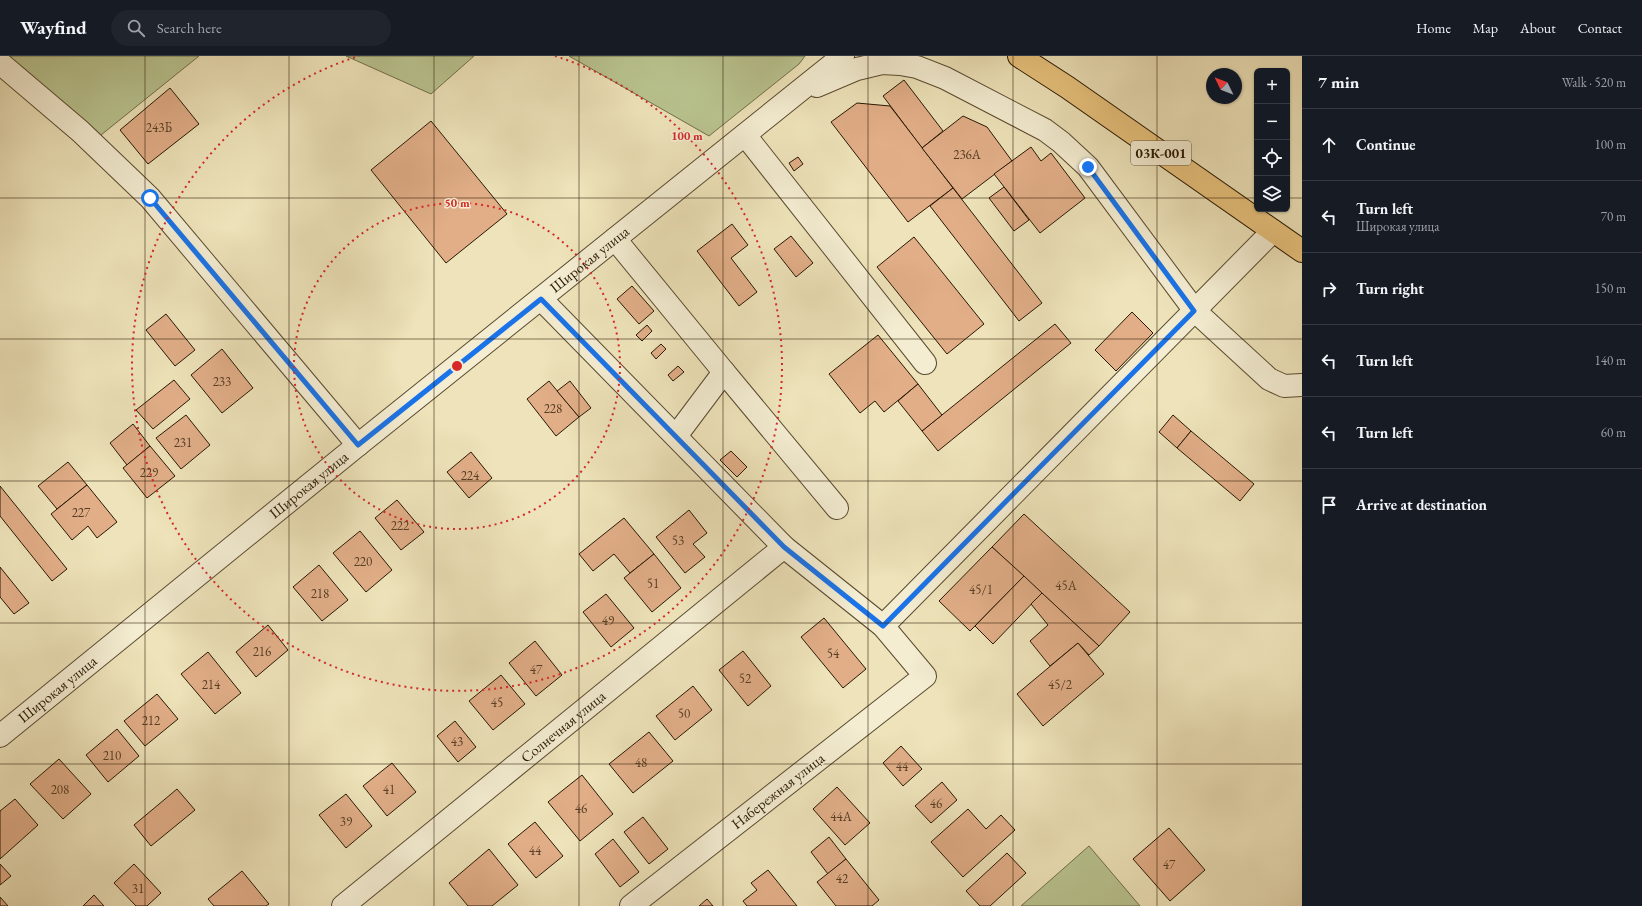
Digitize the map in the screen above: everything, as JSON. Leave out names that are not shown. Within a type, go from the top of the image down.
[{"type":"main road","name":"03К-001","points":[[1023,58],[1302,251]]},
{"type":"street","name":"Широкая улица","points":[[0,736],[358,445],[791,98],[828,64],[843,56]]},
{"type":"street","points":[[828,64],[863,56]]},
{"type":"street","points":[[0,63],[80,131],[150,198],[358,445]]},
{"type":"street","points":[[791,98],[857,69],[882,63],[900,64],[918,67],[945,78],[1024,118],[1061,142],[1088,167],[1194,311],[1269,379],[1284,386],[1302,385]]},
{"type":"street","points":[[745,135],[925,363]]},
{"type":"street","points":[[541,299],[784,547],[883,626],[1273,231]]},
{"type":"street","points":[[615,239],[836,508]]},
{"type":"street","points":[[676,436],[724,372]]},
{"type":"street","name":"Солнечная улица","points":[[343,906],[784,547]]},
{"type":"street","name":"Набережная улица","points":[[631,906],[925,676],[883,626]]},
{"type":"green space","points":[[8,56],[199,56],[101,135]]},
{"type":"green space","points":[[346,56],[474,56],[431,94]]},
{"type":"green space","points":[[569,56],[805,56],[799,64],[709,136]]},
{"type":"green space","points":[[1089,846],[1140,906],[1021,906]]},
{"type":"building","points":[[904,80],[943,131],[922,148],[883,96]]},
{"type":"building","points":[[170,88],[199,124],[148,164],[120,130]]},
{"type":"building","points":[[857,103],[890,106],[953,188],[908,222],[831,122]]},
{"type":"building","points":[[963,116],[987,127],[1012,161],[962,199],[922,148]]},
{"type":"building","points":[[431,121],[507,214],[446,263],[371,170]]},
{"type":"building","points":[[1031,147],[1041,161],[1051,153],[1085,198],[1040,233],[994,174]]},
{"type":"building","points":[[798,157],[803,164],[794,171],[789,163]]},
{"type":"building","points":[[1004,187],[1029,220],[1014,231],[989,198]]},
{"type":"building","points":[[953,188],[1042,303],[1019,321],[930,206]]},
{"type":"building","points":[[732,224],[748,245],[731,258],[757,292],[739,306],[697,251]]},
{"type":"building","points":[[791,236],[813,263],[796,277],[774,249]]},
{"type":"building","points":[[914,237],[984,324],[947,354],[877,267]]},
{"type":"building","points":[[632,286],[654,311],[639,324],[617,299]]},
{"type":"building","points":[[1132,312],[1153,333],[1116,371],[1095,350]]},
{"type":"building","points":[[166,314],[195,350],[175,366],[146,330]]},
{"type":"building","points":[[1055,324],[1071,343],[938,451],[922,431]]},
{"type":"building","points":[[647,325],[652,331],[642,341],[636,335]]},
{"type":"building","points":[[878,335],[918,384],[884,412],[875,401],[860,413],[829,374]]},
{"type":"building","points":[[661,344],[666,349],[656,359],[651,353]]},
{"type":"building","points":[[222,349],[253,388],[222,413],[191,375]]},
{"type":"building","points":[[678,366],[684,372],[673,381],[668,375]]},
{"type":"building","points":[[174,380],[190,399],[153,429],[136,410]]},
{"type":"building","points":[[549,381],[579,417],[556,436],[527,399]]},
{"type":"building","points":[[570,381],[591,408],[579,417],[557,391]]},
{"type":"building","points":[[918,384],[942,415],[922,431],[898,401]]},
{"type":"building","points":[[186,415],[210,445],[181,469],[156,438]]},
{"type":"building","points":[[1173,415],[1191,431],[1177,448],[1159,432]]},
{"type":"building","points":[[133,424],[150,446],[127,465],[110,443]]},
{"type":"building","points":[[1191,431],[1254,484],[1240,501],[1177,448]]},
{"type":"building","points":[[150,446],[175,476],[147,498],[123,468]]},
{"type":"building","points":[[731,451],[747,467],[737,477],[720,460]]},
{"type":"building","points":[[471,452],[492,478],[469,498],[447,472]]},
{"type":"building","points":[[68,462],[87,485],[57,509],[38,486]]},
{"type":"building","points":[[87,485],[117,522],[97,538],[88,526],[72,540],[51,514]]},
{"type":"building","points":[[0,486],[67,569],[52,581],[0,516]]},
{"type":"building","points":[[397,500],[424,532],[401,550],[375,518]]},
{"type":"building","points":[[689,510],[707,533],[693,544],[705,557],[685,573],[656,537]]},
{"type":"building","points":[[1024,514],[1130,612],[1099,646],[992,547]]},
{"type":"building","points":[[624,518],[654,554],[630,573],[614,554],[593,571],[579,554]]},
{"type":"building","points":[[360,531],[392,570],[366,592],[333,553]]},
{"type":"building","points":[[992,547],[1024,576],[970,631],[939,601]]},
{"type":"building","points":[[654,554],[681,588],[652,612],[624,578]]},
{"type":"building","points":[[319,565],[348,600],[322,621],[293,587]]},
{"type":"building","points":[[0,567],[29,603],[14,614],[0,597]]},
{"type":"building","points":[[1024,576],[1042,593],[993,644],[975,626]]},
{"type":"building","points":[[1042,593],[1099,646],[1089,655],[1078,643],[1050,666],[1030,641],[1048,625],[1031,604]]},
{"type":"building","points":[[606,594],[634,628],[611,647],[583,612]]},
{"type":"building","points":[[824,618],[866,669],[843,688],[801,637]]},
{"type":"building","points":[[268,625],[288,650],[256,677],[236,652]]},
{"type":"building","points":[[535,641],[562,675],[536,696],[509,663]]},
{"type":"building","points":[[1078,643],[1104,674],[1043,726],[1017,694]]},
{"type":"building","points":[[743,651],[771,686],[748,706],[719,670]]},
{"type":"building","points":[[208,652],[241,693],[215,714],[181,674]]},
{"type":"building","points":[[501,675],[525,704],[493,730],[469,701]]},
{"type":"building","points":[[693,686],[712,710],[675,740],[656,716]]},
{"type":"building","points":[[157,694],[178,719],[145,746],[124,721]]},
{"type":"building","points":[[455,721],[476,747],[458,762],[437,736]]},
{"type":"building","points":[[117,729],[139,756],[108,782],[86,755]]},
{"type":"building","points":[[649,732],[673,761],[633,793],[609,764]]},
{"type":"building","points":[[901,746],[922,769],[903,786],[883,763]]},
{"type":"building","points":[[59,759],[91,794],[63,819],[30,784]]},
{"type":"building","points":[[392,763],[416,792],[387,816],[363,786]]},
{"type":"building","points":[[582,775],[613,814],[580,841],[548,802]]},
{"type":"building","points":[[942,782],[957,800],[931,823],[915,806]]},
{"type":"building","points":[[837,787],[870,823],[845,845],[813,809]]},
{"type":"building","points":[[177,789],[195,810],[151,846],[134,825]]},
{"type":"building","points":[[346,794],[372,826],[346,848],[319,815]]},
{"type":"building","points":[[15,799],[38,825],[0,859],[0,811]]},
{"type":"building","points":[[968,809],[986,829],[1001,815],[1015,830],[963,877],[931,842]]},
{"type":"building","points":[[643,817],[668,849],[649,864],[624,832]]},
{"type":"building","points":[[535,822],[563,856],[536,878],[508,844]]},
{"type":"building","points":[[1169,828],[1205,870],[1170,901],[1133,859]]},
{"type":"building","points":[[829,837],[846,859],[828,874],[811,852]]},
{"type":"building","points":[[613,839],[639,872],[620,887],[595,854]]},
{"type":"building","points":[[489,849],[518,885],[492,906],[468,906],[449,883]]},
{"type":"building","points":[[1007,853],[1026,873],[990,906],[980,906],[966,891]]},
{"type":"building","points":[[846,859],[879,900],[872,906],[836,906],[817,882]]},
{"type":"building","points":[[0,864],[11,876],[0,885]]},
{"type":"building","points":[[134,864],[161,893],[147,906],[136,906],[114,883]]},
{"type":"building","points":[[768,870],[797,906],[747,906],[743,901],[757,890],[751,883]]},
{"type":"building","points":[[242,871],[269,904],[266,906],[214,906],[208,899]]},
{"type":"building","points":[[94,895],[104,906],[83,906]]},
{"type":"building","points":[[0,897],[8,906],[0,906]]},
{"type":"building","points":[[707,899],[713,906],[699,906]]},
{"type":"route","points":[[150,198],[358,445],[541,299],[784,547],[883,626],[1194,311],[1088,167]]}]
